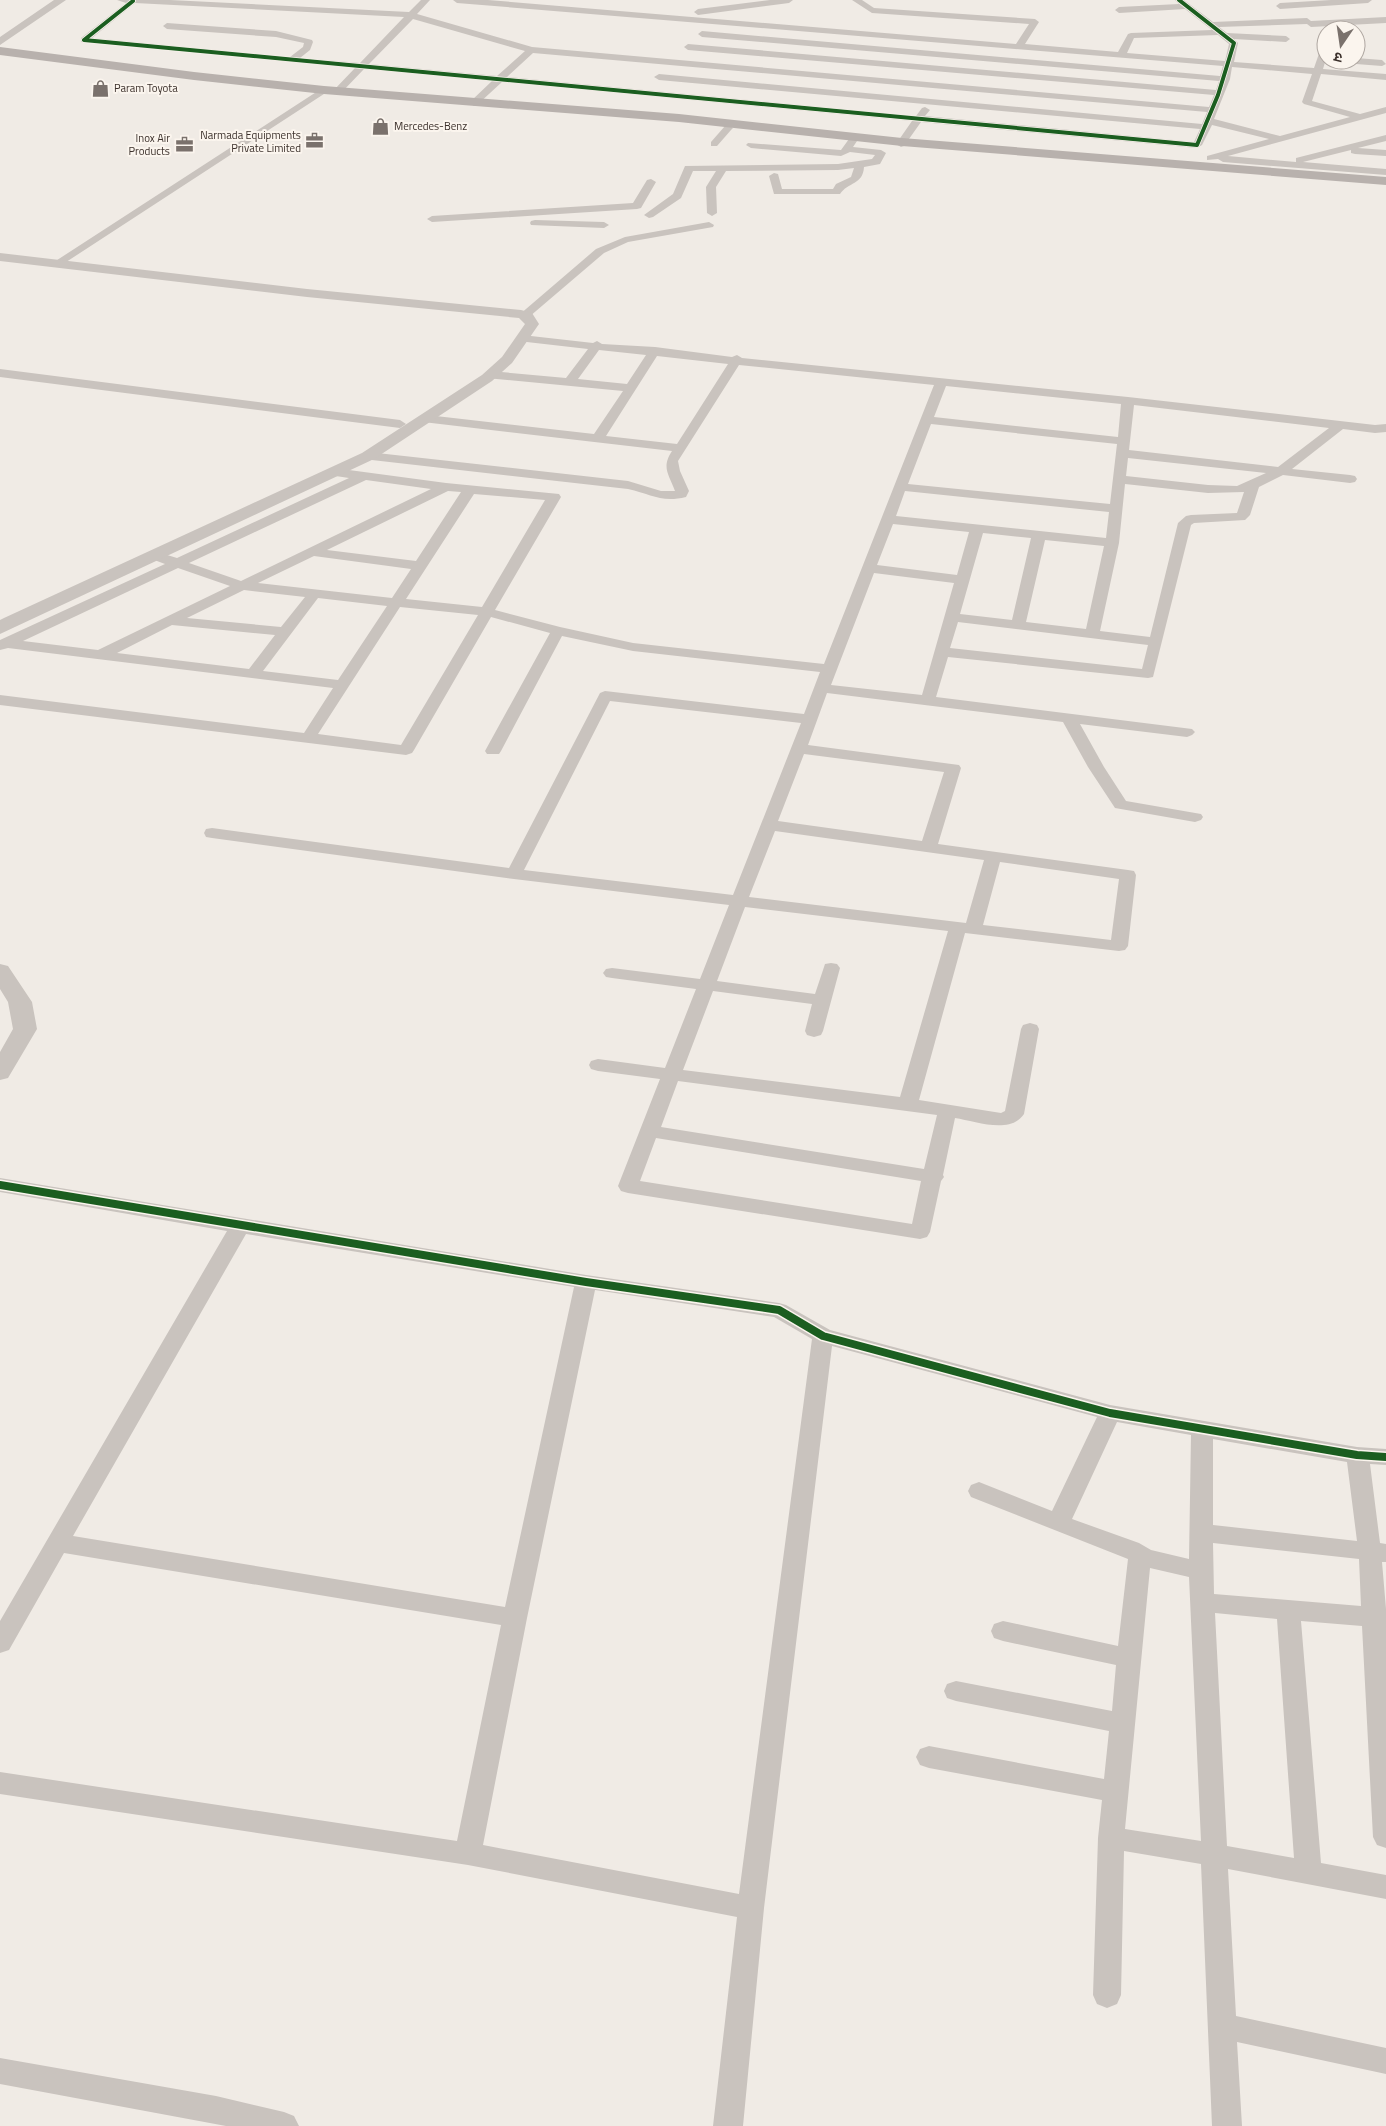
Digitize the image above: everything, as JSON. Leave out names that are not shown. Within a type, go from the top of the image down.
[{"type":"main road","points":[[0,52],[328,91],[757,130],[849,144],[902,143]]},
{"type":"main road","points":[[328,91],[474,103],[634,103],[902,143],[1386,182]]},
{"type":"street","points":[[0,36],[52,0]]},
{"type":"street","points":[[0,42],[62,0]]},
{"type":"street","points":[[115,0],[410,15],[531,50],[1214,110]]},
{"type":"street","points":[[56,264],[328,91],[362,67],[426,0]]},
{"type":"street","points":[[457,0],[714,21],[766,19],[860,33],[1386,77]]},
{"type":"street","points":[[658,17],[785,0]]},
{"type":"street","points":[[766,19],[785,0]]},
{"type":"street","points":[[856,0],[872,10],[880,11],[951,12],[1035,22],[1019,46]]},
{"type":"street","points":[[1271,0],[1316,26]]},
{"type":"street","points":[[1280,6],[1368,0]]},
{"type":"street","points":[[133,1],[84,40],[499,80],[634,103],[919,119],[1240,150]]},
{"type":"street","points":[[1119,10],[1183,3],[1214,25],[1234,43],[1225,79],[1208,124],[1206,146]]},
{"type":"street","points":[[139,46],[198,4]]},
{"type":"street","points":[[605,12],[622,4]]},
{"type":"street","points":[[634,103],[727,8]]},
{"type":"street","points":[[874,18],[880,11]]},
{"type":"street","points":[[951,12],[971,42]]},
{"type":"street","points":[[1214,25],[1386,20]]},
{"type":"street","points":[[860,33],[867,26]]},
{"type":"street","points":[[160,31],[276,34],[310,42],[307,48],[291,60]]},
{"type":"street","points":[[702,34],[1225,79]]},
{"type":"street","points":[[1121,55],[1131,36],[1223,34],[1286,38]]},
{"type":"street","points":[[902,143],[944,86],[971,42]]},
{"type":"street","points":[[688,47],[1219,93]]},
{"type":"street","points":[[474,103],[531,50]]},
{"type":"street","points":[[1366,60],[1384,60]]},
{"type":"street","points":[[1370,76],[1384,60]]},
{"type":"street","points":[[1317,71],[1306,102],[1360,118]]},
{"type":"street","points":[[659,77],[932,102],[1208,124],[1280,139]]},
{"type":"street","points":[[1386,110],[1211,158],[1386,172]]},
{"type":"street","points":[[1342,123],[1386,138]]},
{"type":"street","points":[[714,144],[728,128]]},
{"type":"street","points":[[738,168],[742,152],[757,130]]},
{"type":"street","points":[[1250,171],[1386,138]]},
{"type":"street","points":[[649,215],[677,196],[688,168],[738,168],[803,175],[876,162],[881,152],[849,144],[841,153],[751,145]]},
{"type":"street","points":[[1340,150],[1386,153]]},
{"type":"street","points":[[774,176],[778,192],[838,192],[840,186],[853,183],[859,175],[859,165]]},
{"type":"street","points":[[712,212],[711,187],[717,180],[722,168]]},
{"type":"street","points":[[803,175],[799,187],[808,192]]},
{"type":"street","points":[[637,206],[651,182]]},
{"type":"street","points":[[432,218],[637,206],[649,215],[669,218],[682,229]]},
{"type":"street","points":[[604,225],[610,208]]},
{"type":"street","points":[[471,226],[528,223],[604,225],[625,240]]},
{"type":"street","points":[[0,616],[81,574],[350,456],[474,375],[489,361],[517,322],[600,251],[625,240],[709,225]]},
{"type":"street","points":[[0,257],[307,293],[526,316],[532,324],[507,360],[490,376],[368,456],[10,622],[1,639]]},
{"type":"street","points":[[522,339],[597,345],[1128,400],[1375,429],[1386,428]]},
{"type":"street","points":[[570,382],[597,345]]},
{"type":"street","points":[[598,438],[655,351]]},
{"type":"street","points":[[368,456],[628,484],[658,496],[666,497],[680,494],[682,491],[673,472],[672,461],[736,359]]},
{"type":"street","points":[[0,373],[400,424]]},
{"type":"street","points":[[490,376],[631,388]]},
{"type":"street","points":[[941,382],[628,1186],[920,1232],[934,1177],[947,1111]]},
{"type":"street","points":[[1092,634],[1112,543],[1128,400]]},
{"type":"street","points":[[427,419],[680,448]]},
{"type":"street","points":[[926,420],[1281,471],[1350,479]]},
{"type":"street","points":[[1119,479],[1208,489],[1238,490],[1281,471],[1342,424]]},
{"type":"street","points":[[0,700],[406,750],[554,497],[446,487],[334,472]]},
{"type":"street","points":[[1,639],[177,564],[364,476]]},
{"type":"street","points":[[942,652],[1148,674],[1185,523],[1191,519],[1240,517],[1243,515],[1253,485]]},
{"type":"street","points":[[100,655],[446,487]]},
{"type":"street","points":[[900,487],[1116,509]]},
{"type":"street","points":[[308,738],[470,489]]},
{"type":"street","points":[[888,519],[1112,543]]},
{"type":"street","points":[[928,700],[977,529]]},
{"type":"street","points":[[1018,625],[1039,535]]},
{"type":"street","points":[[312,552],[420,566]]},
{"type":"street","points":[[154,555],[242,586],[487,612],[558,631],[633,647],[830,669]]},
{"type":"street","points":[[869,568],[962,580]]},
{"type":"street","points":[[253,674],[315,593]]},
{"type":"street","points":[[952,617],[1155,642]]},
{"type":"street","points":[[172,621],[285,632]]},
{"type":"street","points":[[493,751],[558,631]]},
{"type":"street","points":[[1,639],[100,655],[343,685]]},
{"type":"street","points":[[822,688],[1187,732]]},
{"type":"street","points":[[514,874],[605,696],[810,719]]},
{"type":"street","points":[[1069,718],[1092,760],[1121,805],[1195,817]]},
{"type":"street","points":[[798,748],[953,768],[929,847]]},
{"type":"street","points":[[212,833],[514,874],[1119,946],[1128,875],[769,825]]},
{"type":"street","points":[[908,1104],[966,927],[993,856]]},
{"type":"street","points":[[814,1031],[831,968]]},
{"type":"street","points":[[0,971],[20,1002],[25,1029],[0,1073]]},
{"type":"street","points":[[612,973],[822,1000]]},
{"type":"street","points":[[598,1065],[908,1104],[1004,1120],[1014,1114],[1030,1029]]},
{"type":"street","points":[[649,1131],[934,1177]]},
{"type":"street","points":[[0,1185],[586,1282],[779,1310],[822,1336],[1110,1412],[1357,1455],[1386,1457]]},
{"type":"street","points":[[0,1643],[240,1226]]},
{"type":"street","points":[[468,1854],[515,1618],[586,1282]]},
{"type":"street","points":[[728,2126],[751,1908],[822,1336]]},
{"type":"street","points":[[1058,1523],[1110,1412]]},
{"type":"street","points":[[1202,1429],[1201,1571],[1227,2126]]},
{"type":"street","points":[[1357,1455],[1378,1553],[1386,1837]]},
{"type":"street","points":[[979,1491],[1058,1523],[1132,1548],[1145,1558],[1201,1571]]},
{"type":"street","points":[[1201,1533],[1378,1553]]},
{"type":"street","points":[[58,1543],[515,1618]]},
{"type":"street","points":[[1107,1995],[1110,1838],[1140,1555]]},
{"type":"street","points":[[1203,1603],[1380,1618]]},
{"type":"street","points":[[1288,1610],[1308,1872]]},
{"type":"street","points":[[1003,1632],[1129,1658]]},
{"type":"street","points":[[956,1691],[1122,1722]]},
{"type":"street","points":[[929,1757],[1115,1792]]},
{"type":"street","points":[[0,1783],[468,1854],[751,1908]]},
{"type":"street","points":[[1110,1838],[1215,1854],[1386,1887]]},
{"type":"street","points":[[1223,2026],[1386,2061]]},
{"type":"street","points":[[0,2071],[212,2118],[284,2126]]},
{"type":"cycle path","points":[[133,1],[84,40],[1197,145],[1209,120],[1234,43],[1179,0]]},
{"type":"cycle path","points":[[0,1185],[586,1282],[779,1310],[823,1336],[1110,1413],[1357,1455],[1386,1457]]},
{"type":"place","name":"Param Toyota","points":[[100,88]]},
{"type":"place","name":"Mercedes-Benz","points":[[380,126]]},
{"type":"place","name":"Narmada Equipments Private Limited","points":[[315,141]]},
{"type":"place","name":"Inox Air Products","points":[[184,144]]}]
